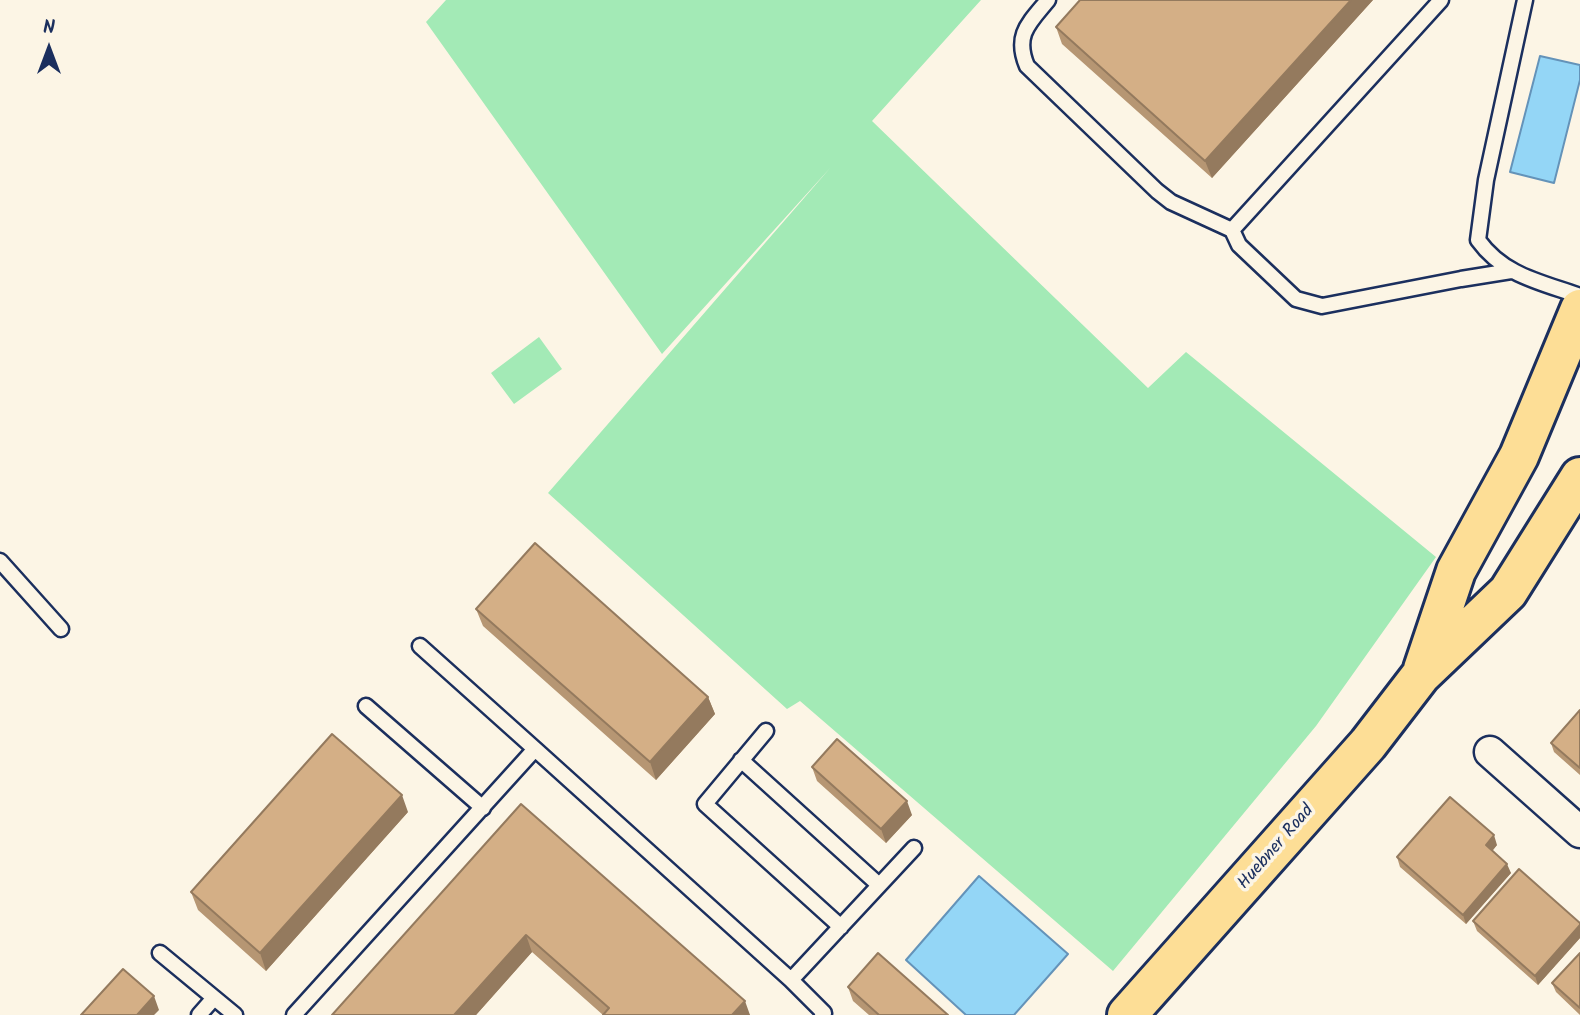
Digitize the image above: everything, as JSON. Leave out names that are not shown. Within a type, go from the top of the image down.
[{"type":"main road","name":"Huebner Road","points":[[1421,675],[1456,572],[1519,456],[1580,309]]},
{"type":"main road","name":"Huebner Road","points":[[1127,1015],[1368,744],[1421,675],[1508,592],[1580,477]]},
{"type":"street","points":[[1490,752],[1580,832]]},
{"type":"lane","points":[[1048,0],[1027,26],[1022,38],[1022,53],[1027,66],[1157,191],[1171,202],[1232,230],[1239,244],[1296,299],[1322,306],[1511,271]]},
{"type":"lane","points":[[1232,230],[1441,0]]},
{"type":"lane","points":[[1525,0],[1486,180],[1478,240],[1487,253],[1511,271],[1580,296]]},
{"type":"lane","points":[[0,561],[61,629]]},
{"type":"lane","points":[[420,646],[791,980],[825,1014]]},
{"type":"lane","points":[[366,706],[483,808]]},
{"type":"lane","points":[[766,731],[705,804],[841,927]]},
{"type":"lane","points":[[294,1015],[536,749]]},
{"type":"lane","points":[[741,761],[879,886]]},
{"type":"lane","points":[[791,980],[914,848]]},
{"type":"lane","points":[[160,953],[235,1015]]},
{"type":"lane","points":[[199,1015],[214,998]]},
{"type":"green space","points":[[446,0],[981,0],[872,121],[1148,388],[1186,352],[1436,557],[1316,726],[1113,971],[800,701],[787,709],[548,493],[831,167],[662,354],[426,22]]},
{"type":"green space","points":[[539,337],[562,369],[514,404],[491,373]]},
{"type":"water","points":[[1540,56],[1580,65],[1580,80],[1554,183],[1510,172]]},
{"type":"water","points":[[979,876],[1068,954],[1014,1015],[966,1015],[906,960]]},
{"type":"building","points":[[1080,0],[1351,0],[1205,161],[1056,27]]},
{"type":"building","points":[[535,543],[708,697],[650,762],[476,609]]},
{"type":"building","points":[[1580,710],[1580,768],[1551,743]]},
{"type":"building","points":[[332,734],[402,795],[260,953],[191,892]]},
{"type":"building","points":[[837,739],[907,801],[881,829],[812,767]]},
{"type":"building","points":[[1450,797],[1494,835],[1486,845],[1507,864],[1463,915],[1397,857]]},
{"type":"building","points":[[521,804],[745,1001],[732,1015],[603,1015],[609,1008],[526,935],[454,1015],[332,1015]]},
{"type":"building","points":[[1519,869],[1580,923],[1535,976],[1473,921]]},
{"type":"building","points":[[878,953],[948,1015],[879,1015],[848,987]]},
{"type":"building","points":[[1580,953],[1580,1008],[1552,983]]},
{"type":"building","points":[[123,969],[154,996],[137,1015],[81,1015]]}]
